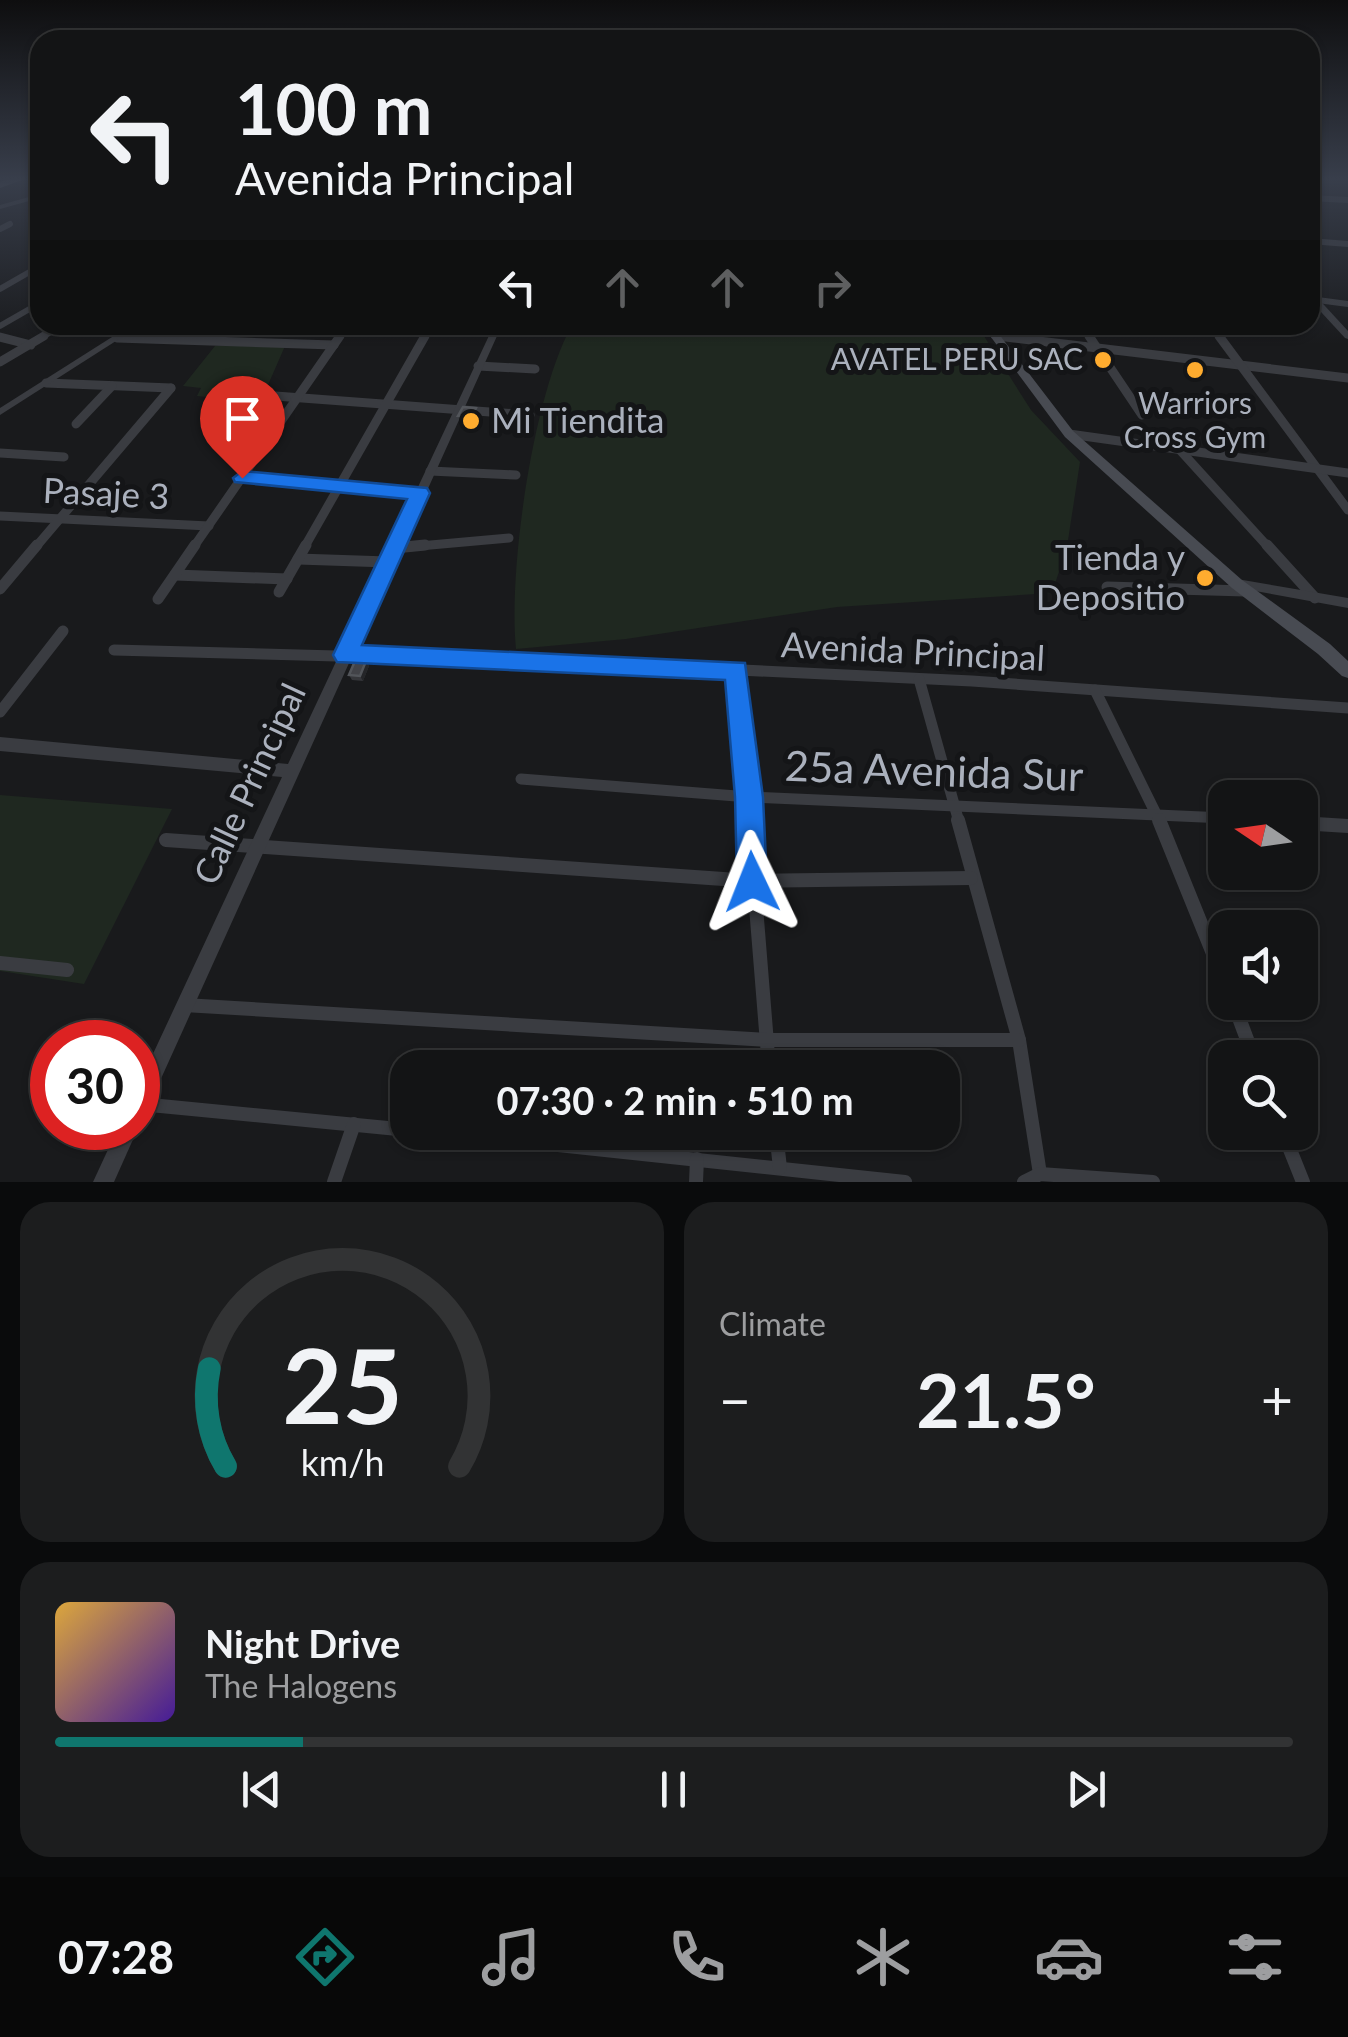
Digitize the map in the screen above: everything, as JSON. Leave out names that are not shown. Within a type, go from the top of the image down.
[{"type":"main road","points":[[993,335],[1069,434],[1241,588],[1324,648],[1348,671]]},
{"type":"street","points":[[1320,242],[1348,244]]},
{"type":"street","points":[[0,289],[30,272]]},
{"type":"street","points":[[1320,299],[1348,304]]},
{"type":"street","points":[[1320,307],[1348,336]]},
{"type":"street","points":[[0,326],[30,309]]},
{"type":"street","points":[[0,362],[47,335]]},
{"type":"street","points":[[0,412],[122,335]]},
{"type":"street","points":[[158,599],[341,335]]},
{"type":"street","points":[[280,592],[425,335]]},
{"type":"street","name":"Calle Principal","points":[[160,1057],[493,335]]},
{"type":"street","points":[[1015,335],[1348,378]]},
{"type":"street","points":[[1087,335],[1142,415]]},
{"type":"street","points":[[1218,335],[1348,510]]},
{"type":"street","points":[[0,337],[30,345]]},
{"type":"street","points":[[117,338],[334,345]]},
{"type":"street","points":[[478,366],[536,370]]},
{"type":"street","points":[[0,590],[171,388],[46,383]]},
{"type":"street","points":[[76,424],[112,386]]},
{"type":"street","points":[[262,394],[530,415]]},
{"type":"street","points":[[1069,434],[1348,474]]},
{"type":"street","points":[[1179,449],[1316,598]]},
{"type":"street","points":[[0,453],[64,457]]},
{"type":"street","points":[[430,471],[516,475]]},
{"type":"street","points":[[242,478],[420,493]]},
{"type":"street","name":"Pasaje 3","points":[[0,516],[208,526]]},
{"type":"street","points":[[298,559],[392,555],[509,538]]},
{"type":"street","points":[[175,575],[287,579]]},
{"type":"street","points":[[1107,587],[1241,588],[1348,603]]},
{"type":"street","points":[[0,712],[63,631]]},
{"type":"street","name":"Avenida Principal","points":[[114,650],[346,655],[918,678],[1348,708]]},
{"type":"street","points":[[737,670],[767,1050]]},
{"type":"street","points":[[918,678],[1019,1040],[1032,1178],[1153,1182]]},
{"type":"street","points":[[1095,690],[1156,813],[1208,941]]},
{"type":"street","points":[[0,744],[292,771]]},
{"type":"street","name":"25a Avenida Sur","points":[[521,779],[749,797],[1208,817]]},
{"type":"street","points":[[1318,824],[1348,826]]},
{"type":"street","points":[[166,840],[752,882],[971,878]]},
{"type":"street","points":[[0,964],[67,970]]},
{"type":"street","points":[[184,1005],[766,1040],[1019,1040]]},
{"type":"street","points":[[160,1107],[390,1128]]},
{"type":"street","points":[[334,1182],[354,1124]]},
{"type":"street","points":[[103,1182],[118,1150]]},
{"type":"street","points":[[610,1150],[904,1182]]},
{"type":"street","points":[[778,1150],[780,1168]]},
{"type":"street","points":[[1291,1150],[1303,1182]]},
{"type":"street","points":[[696,1182],[697,1159]]},
{"type":"shaded area","points":[[567,335],[983,335],[1031,410],[1080,462],[1067,547],[1052,593],[837,607],[626,639],[516,649],[516,575],[526,484],[558,356]]},
{"type":"shaded area","points":[[215,346],[285,346],[268,385],[228,383],[216,398],[197,396],[201,388],[183,386]]},
{"type":"shaded area","points":[[0,795],[172,809],[84,984],[0,971]]},
{"type":"building","points":[[463,407],[476,408],[472,417],[458,416]]},
{"type":"building","points":[[355,661],[366,661],[360,676],[349,675]]},
{"type":"place","name":"AVATEL PERU SAC","points":[[1103,360]]},
{"type":"place","name":"Warriors Cross Gym","points":[[1195,370]]},
{"type":"place","name":"Mi Tiendita","points":[[471,421]]},
{"type":"place","name":"Tienda y Depositio","points":[[1205,578]]},
{"type":"route","points":[[242,478],[420,493],[346,655],[737,670],[749,797],[752,882]]}]
